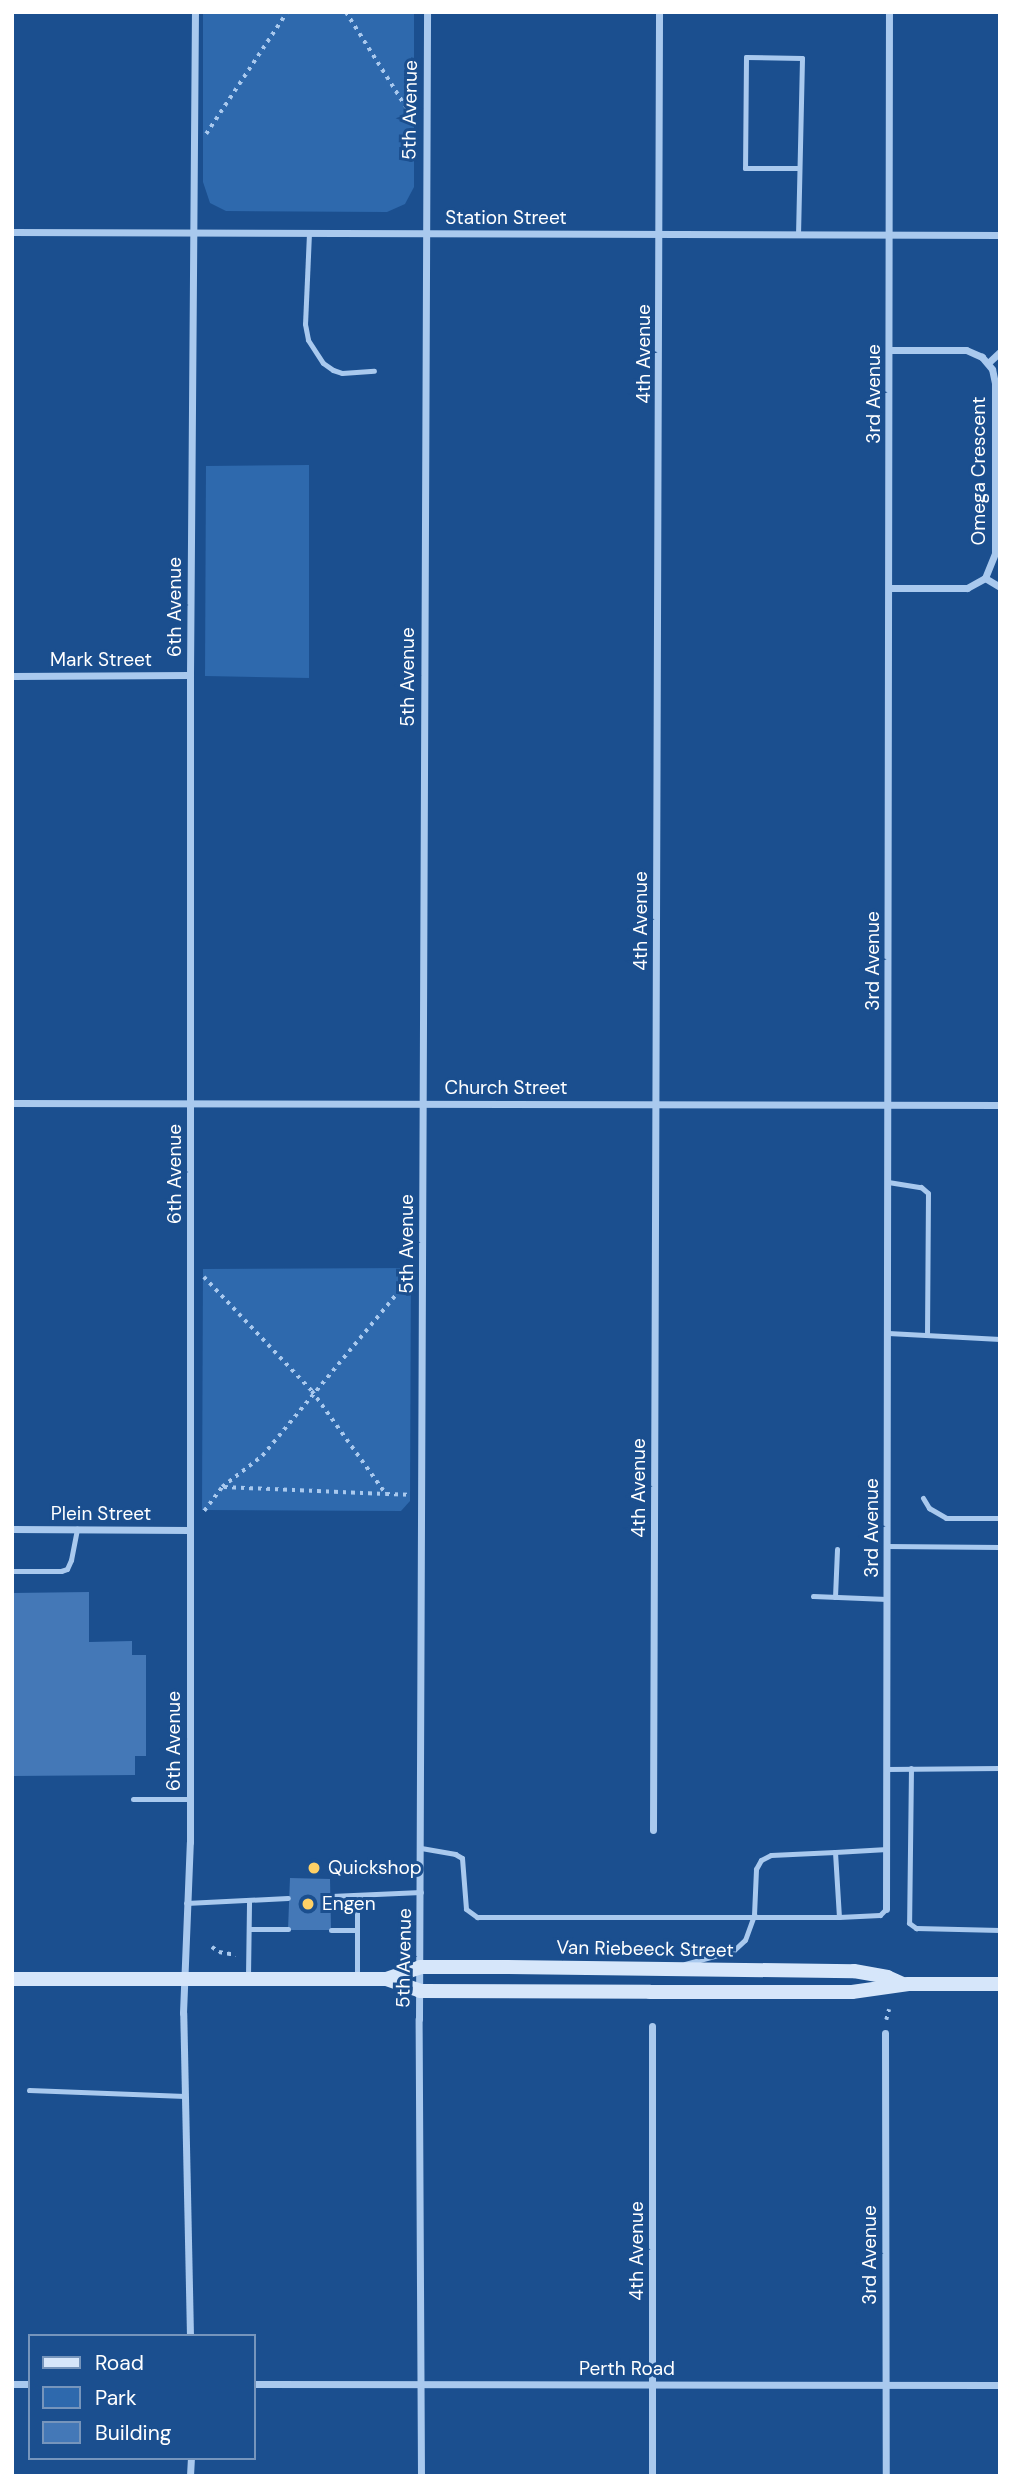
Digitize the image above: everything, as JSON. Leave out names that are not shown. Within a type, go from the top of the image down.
[{"type":"main road","name":"Van Riebeeck Street","points":[[12,1979],[386,1979],[420,1967],[668,1968],[853,1971],[887,1977],[903,1984]]},
{"type":"main road","name":"Van Riebeeck Street","points":[[386,1979],[419,1991],[852,1992],[903,1984],[1000,1984]]},
{"type":"street","name":"6th Avenue","points":[[190,2334],[183,1981],[190,1799],[190,674],[195,12]]},
{"type":"street","name":"5th Avenue","points":[[421,2476],[419,1991],[427,12]]},
{"type":"street","name":"4th Avenue","points":[[653,1830],[659,12]]},
{"type":"street","name":"3rd Avenue","points":[[886,1909],[889,12]]},
{"type":"street","name":"Station Street","points":[[12,232],[1000,235]]},
{"type":"street","points":[[890,350],[966,350],[988,363],[1000,352]]},
{"type":"street","name":"Omega Crescent","points":[[985,578],[995,553],[995,383],[988,363]]},
{"type":"street","points":[[889,588],[967,588],[985,578],[1000,587]]},
{"type":"street","name":"Mark Street","points":[[12,676],[190,674]]},
{"type":"street","name":"Church Street","points":[[12,1103],[1000,1105]]},
{"type":"street","name":"Plein Street","points":[[12,1529],[190,1530]]},
{"type":"street","name":"4th Avenue","points":[[652,2026],[652,2476]]},
{"type":"street","name":"3rd Avenue","points":[[885,2033],[886,2476]]},
{"type":"street","name":"Perth Road","points":[[256,2384],[1000,2385]]},
{"type":"lane","points":[[799,168],[746,168],[746,57],[802,58],[799,235]]},
{"type":"lane","points":[[309,233],[305,324],[307,340],[323,363],[333,370],[342,373],[374,371]]},
{"type":"lane","points":[[888,1182],[921,1186],[929,1193],[927,1335]]},
{"type":"lane","points":[[888,1332],[1000,1339]]},
{"type":"lane","points":[[923,1498],[929,1508],[946,1518],[1000,1518]]},
{"type":"lane","points":[[12,1571],[67,1569],[76,1529]]},
{"type":"lane","points":[[887,1546],[1000,1547]]},
{"type":"lane","points":[[835,1597],[837,1549]]},
{"type":"lane","points":[[813,1596],[887,1599]]},
{"type":"lane","points":[[887,1769],[1000,1768]]},
{"type":"lane","points":[[911,1769],[909,1923],[916,1928],[1000,1930]]},
{"type":"lane","points":[[133,1799],[190,1799]]},
{"type":"lane","points":[[421,1848],[455,1853],[462,1858],[466,1909],[477,1917],[839,1917],[880,1916],[886,1909]]},
{"type":"lane","points":[[668,1968],[733,1951],[746,1940],[754,1915],[756,1869],[765,1857],[887,1849]]},
{"type":"lane","points":[[835,1852],[839,1917]]},
{"type":"lane","points":[[331,1896],[421,1892]]},
{"type":"lane","points":[[357,1979],[358,1895]]},
{"type":"lane","points":[[186,1903],[288,1898]]},
{"type":"lane","points":[[248,1979],[249,1900]]},
{"type":"lane","points":[[249,1929],[288,1929]]},
{"type":"lane","points":[[331,1930],[357,1930]]},
{"type":"lane","points":[[29,2090],[185,2096]]},
{"type":"path","points":[[194,138],[209,133],[287,12]]},
{"type":"path","points":[[346,12],[411,117],[426,120]]},
{"type":"path","points":[[191,1264],[312,1391],[386,1494]]},
{"type":"path","points":[[190,1530],[222,1487],[262,1456],[312,1391],[408,1279],[423,1276]]},
{"type":"path","points":[[222,1487],[422,1496]]},
{"type":"green space","points":[[203,12],[414,12],[414,187],[405,204],[387,212],[226,211],[210,203],[203,182]]},
{"type":"green space","points":[[309,465],[309,678],[205,676],[206,466]]},
{"type":"green space","points":[[411,1268],[410,1501],[401,1511],[202,1510],[203,1269]]},
{"type":"building","points":[[89,1592],[89,1642],[132,1641],[132,1655],[146,1655],[146,1756],[135,1756],[135,1775],[12,1776],[12,1593]]},
{"type":"building","points":[[290,1878],[330,1879],[331,1930],[288,1930]]},
{"type":"place","name":"Quickshop","points":[[314,1868]]},
{"type":"place","name":"Engen","points":[[308,1904]]}]
